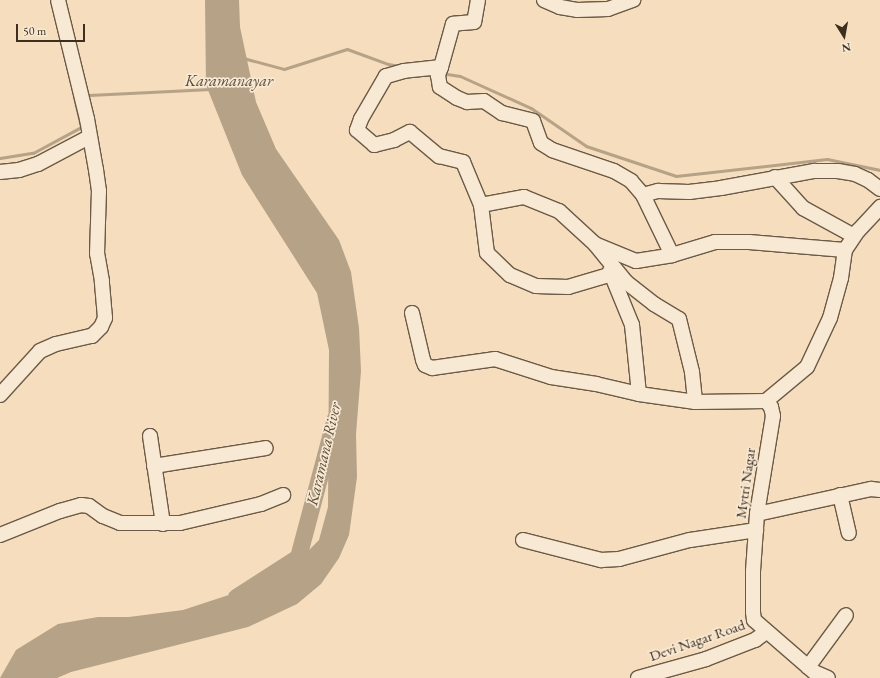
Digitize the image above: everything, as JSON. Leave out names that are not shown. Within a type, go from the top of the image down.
[{"type":"street","points":[[0,395],[40,351],[56,344],[92,336],[101,327],[105,318],[102,281],[97,254],[98,191],[87,119],[58,0]]},
{"type":"street","points":[[478,0],[474,22],[453,24],[438,76],[440,87],[448,93],[467,102],[484,101],[502,114],[533,121],[541,143],[552,150],[614,170],[631,181],[643,195],[672,255]]},
{"type":"street","points":[[549,1],[577,10],[608,9],[633,0]]},
{"type":"street","points":[[441,67],[404,71],[386,76],[361,118],[357,130],[374,145],[394,140],[410,132],[439,156],[463,162],[481,205],[487,253],[510,275],[536,286],[568,287],[612,274]]},
{"type":"street","points":[[0,172],[19,170],[38,164],[89,136]]},
{"type":"street","points":[[643,195],[658,191],[689,192],[814,171],[838,171],[855,174],[868,180],[880,189]]},
{"type":"street","points":[[775,178],[810,213],[854,236]]},
{"type":"street","points":[[481,205],[524,197],[560,210],[595,244],[626,282],[654,304],[679,319],[692,372],[695,402]]},
{"type":"street","points":[[412,313],[423,360],[425,365],[432,368],[495,359],[551,377],[596,384],[639,394],[695,402],[766,401],[807,367],[830,318],[841,278],[845,250],[854,236],[880,207]]},
{"type":"street","points":[[595,244],[636,261],[672,255],[715,242],[749,242],[845,250]]},
{"type":"street","points":[[595,244],[612,274],[632,325],[639,394]]},
{"type":"street","name":"Mytri Nagar","points":[[766,401],[771,407],[772,416],[757,514],[753,571],[754,620],[808,667],[828,678]]},
{"type":"street","points":[[150,436],[163,524]]},
{"type":"street","points":[[154,466],[266,448]]},
{"type":"street","points":[[757,514],[840,495],[871,489],[880,490]]},
{"type":"street","points":[[0,534],[60,511],[81,506],[89,506],[103,516],[120,523],[163,524],[180,523],[220,515],[261,504],[283,495]]},
{"type":"street","points":[[840,495],[849,533]]},
{"type":"street","points":[[523,540],[601,560],[619,559],[690,540],[756,530]]},
{"type":"street","points":[[808,667],[846,615]]},
{"type":"street","name":"Devi Nagar Road","points":[[638,678],[706,659],[755,640],[766,632]]},
{"type":"water","name":"Karamanayar","points":[[205,0],[239,0],[240,27],[256,102],[276,149],[339,240],[351,272],[359,328],[361,371],[356,434],[357,477],[349,535],[339,558],[321,584],[297,604],[248,627],[71,672],[57,678],[0,678],[16,650],[58,624],[98,617],[129,617],[183,610],[247,589],[289,570],[319,540],[328,507],[329,350],[317,293],[242,175],[206,85]]},
{"type":"waterway","name":"Karamanayar","points":[[243,58],[284,69],[347,49],[388,64],[400,66]]},
{"type":"waterway","points":[[447,74],[460,76],[531,108],[586,146],[676,176],[827,159],[880,170]]},
{"type":"waterway","name":"Karamanayar","points":[[89,95],[211,89]]},
{"type":"waterway","points":[[0,158],[33,153],[81,127],[74,96]]},
{"type":"waterway","name":"Karamana River","points":[[236,597],[298,557],[335,418]]}]
